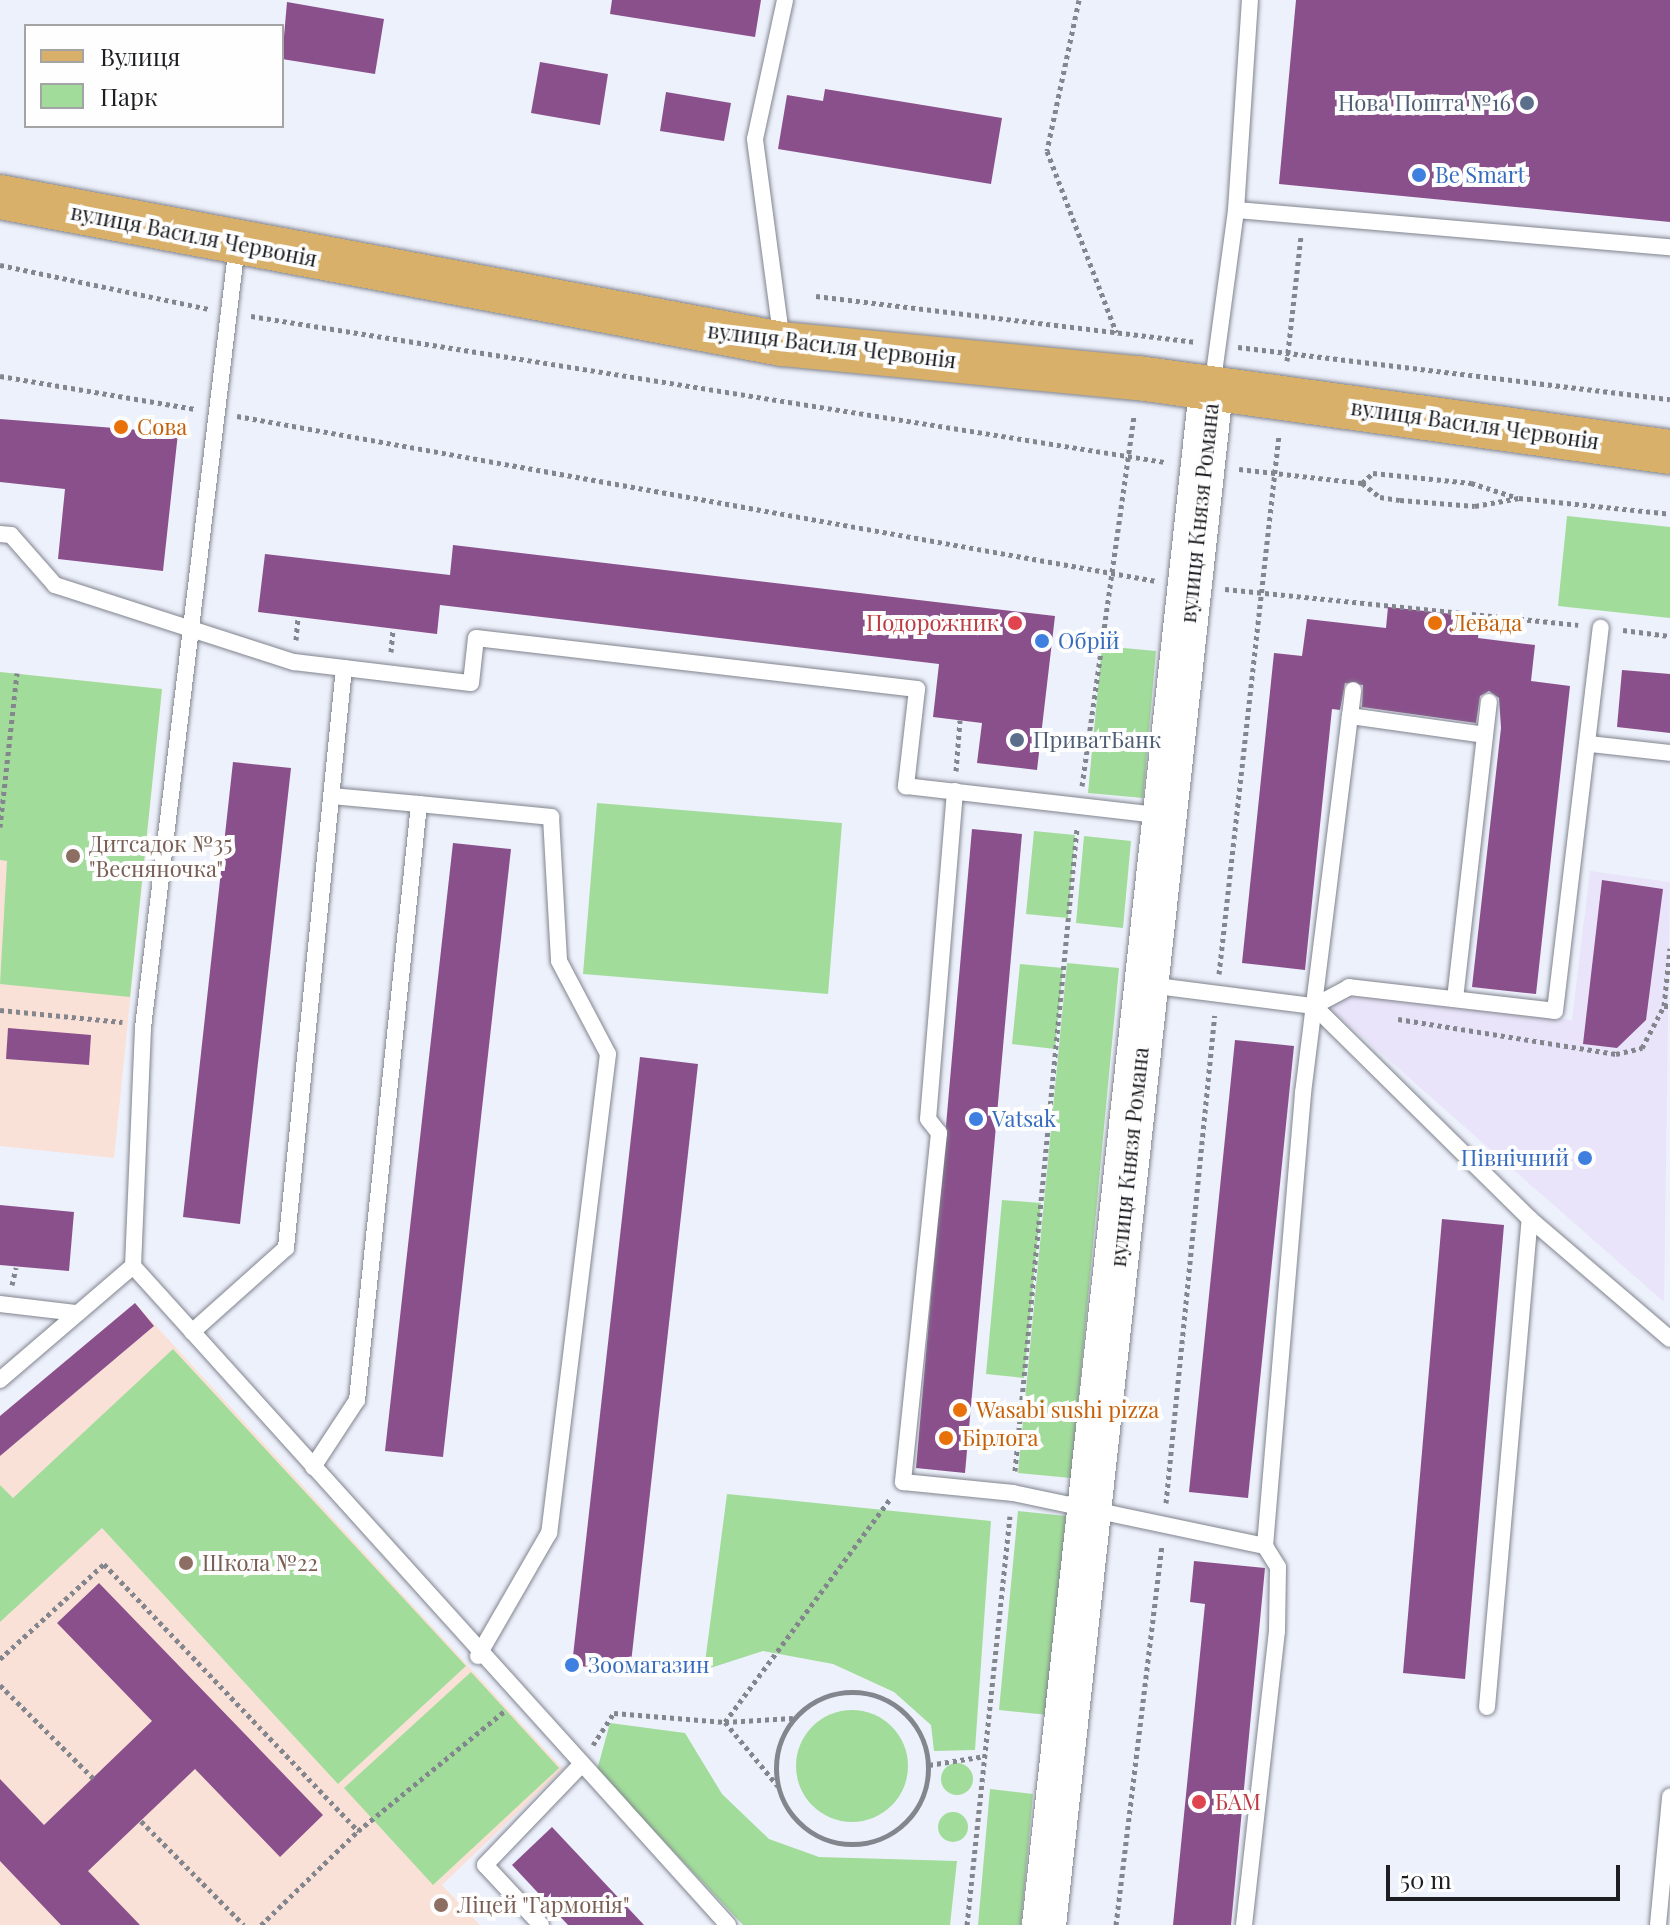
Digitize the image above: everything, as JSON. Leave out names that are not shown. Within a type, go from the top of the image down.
[{"type":"main road","name":"вулиця Василя Червонія","points":[[0,197],[237,245],[782,344],[1142,357],[1211,389],[1282,396],[1670,452]]},
{"type":"street","name":"вулиця Князя Романа","points":[[1044,1925],[1092,1510],[1211,389]]},
{"type":"lane","points":[[782,344],[755,139],[785,0]]},
{"type":"lane","points":[[1211,389],[1236,210],[1250,0]]},
{"type":"lane","points":[[1236,210],[1670,247]]},
{"type":"lane","points":[[237,245],[143,1028],[133,1266],[478,1656],[728,1925]]},
{"type":"lane","points":[[0,534],[11,535],[55,585],[294,662],[471,683],[476,638],[917,689],[906,786],[1166,816]]},
{"type":"lane","points":[[1147,985],[1314,1006],[1349,987],[1555,1011],[1590,744],[1601,628]]},
{"type":"lane","points":[[192,1332],[286,1248],[344,668]]},
{"type":"lane","points":[[1244,1925],[1279,1603],[1278,1567],[1265,1546],[1314,1006],[1353,690]]},
{"type":"lane","points":[[1455,999],[1489,702]]},
{"type":"lane","points":[[1350,716],[1485,735]]},
{"type":"lane","points":[[1590,744],[1670,753]]},
{"type":"lane","points":[[955,791],[928,1119],[939,1133],[903,1482],[1013,1493],[1164,1528],[1265,1546]]},
{"type":"lane","points":[[331,796],[551,817],[550,903],[559,961],[608,1054],[549,1533],[478,1656]]},
{"type":"lane","points":[[313,1467],[357,1400],[419,804]]},
{"type":"lane","points":[[1314,1006],[1530,1219],[1670,1339]]},
{"type":"lane","points":[[1487,1707],[1530,1219]]},
{"type":"lane","points":[[0,1380],[133,1266]]},
{"type":"lane","points":[[0,1304],[77,1313]]},
{"type":"lane","points":[[541,1925],[485,1865],[580,1766]]},
{"type":"lane","points":[[1658,1925],[1670,1797]]},
{"type":"path","points":[[1079,0],[1047,151],[1116,332]]},
{"type":"path","points":[[1116,1925],[1164,1528],[1217,996],[1303,216]]},
{"type":"path","points":[[0,265],[231,313],[1129,458],[1362,483],[1380,497],[1475,506],[1519,498]]},
{"type":"path","points":[[967,1925],[1080,806],[1142,357]]},
{"type":"path","points":[[0,376],[218,412],[1112,577],[1670,636]]},
{"type":"path","points":[[1362,483],[1373,473],[1471,483],[1519,498],[1670,514]]},
{"type":"path","points":[[0,827],[17,673]]},
{"type":"path","points":[[955,791],[960,720]]},
{"type":"path","points":[[1389,1018],[1616,1054],[1642,1048],[1667,1006],[1670,948]]},
{"type":"path","points":[[0,1010],[143,1028]]},
{"type":"path","points":[[725,1722],[903,1482]]},
{"type":"path","points":[[0,1659],[104,1564],[358,1831]]},
{"type":"path","points":[[261,1925],[358,1831],[506,1710],[478,1656]]},
{"type":"path","points":[[0,1685],[93,1778]]},
{"type":"path","points":[[725,1722],[778,1786],[804,1826],[848,1844],[872,1841],[913,1814],[929,1765],[910,1717],[865,1692],[826,1697],[794,1718],[781,1739],[778,1786]]},
{"type":"path","points":[[580,1766],[614,1713],[725,1722],[794,1718]]},
{"type":"path","points":[[929,1765],[985,1756]]},
{"type":"path","points":[[141,1821],[244,1925]]},
{"type":"shaded area","name":"Дитсадок №35 \"Весняночка\"","points":[[0,672],[162,689],[114,1158],[0,1146]]},
{"type":"shaded area","name":"Північний","points":[[1590,871],[1670,882],[1664,1302],[1333,1011],[1335,993],[1572,1020]]},
{"type":"shaded area","name":"Школа №22","points":[[135,1303],[563,1769],[442,1885],[480,1925],[0,1925],[0,1416]]},
{"type":"green space","points":[[1567,516],[1670,527],[1670,618],[1558,606]]},
{"type":"green space","points":[[1102,646],[1156,651],[1143,798],[1088,793]]},
{"type":"green space","name":"Дитсадок №35 \"Весняночка\"","points":[[0,672],[162,689],[130,997],[0,984],[7,861],[0,860]]},
{"type":"green space","points":[[597,803],[842,823],[828,994],[583,974]]},
{"type":"green space","points":[[1034,831],[1075,835],[1068,918],[1026,914]]},
{"type":"green space","points":[[1084,836],[1131,841],[1123,928],[1076,923]]},
{"type":"green space","points":[[1067,963],[1119,968],[1071,1478],[1018,1473]]},
{"type":"green space","points":[[1020,964],[1063,968],[1055,1049],[1012,1044]]},
{"type":"green space","points":[[1002,1200],[1041,1203],[1024,1378],[986,1374]]},
{"type":"green space","points":[[173,1349],[466,1666],[338,1784],[102,1528],[0,1622],[0,1485],[13,1498]]},
{"type":"green space","points":[[727,1494],[991,1521],[975,1750],[934,1751],[931,1725],[894,1692],[833,1664],[763,1651],[704,1670]]},
{"type":"green space","points":[[1018,1511],[1066,1516],[1048,1715],[999,1710]]},
{"type":"green space","points":[[471,1672],[559,1768],[433,1885],[344,1788]]},
{"type":"green space","points":[[852,1710],[873,1715],[891,1727],[903,1745],[908,1766],[903,1787],[891,1805],[873,1817],[852,1822],[831,1817],[813,1805],[801,1787],[796,1766],[801,1745],[813,1727],[831,1715]]},
{"type":"green space","points":[[610,1723],[685,1733],[722,1794],[769,1839],[819,1857],[957,1861],[950,1925],[743,1925],[597,1770]]},
{"type":"green space","points":[[957,1763],[968,1768],[973,1779],[968,1790],[957,1795],[946,1790],[941,1779],[946,1768]]},
{"type":"green space","points":[[990,1789],[1033,1794],[1021,1925],[978,1925]]},
{"type":"green space","points":[[953,1812],[959,1813],[967,1821],[967,1833],[959,1841],[953,1842],[947,1841],[939,1833],[938,1827],[939,1821],[947,1813]]},
{"type":"building","points":[[612,0],[761,0],[755,37],[610,14]]},
{"type":"building","points":[[1296,0],[1670,0],[1670,222],[1279,184]]},
{"type":"building","points":[[287,2],[384,19],[375,74],[284,59]]},
{"type":"building","points":[[540,62],[608,74],[600,125],[531,113]]},
{"type":"building","points":[[825,89],[1002,118],[991,184],[778,149],[787,95],[823,101]]},
{"type":"building","points":[[666,92],[731,103],[724,141],[660,131]]},
{"type":"building","points":[[0,419],[178,433],[163,571],[58,559],[65,489],[0,482]]},
{"type":"building","points":[[453,545],[1055,616],[1037,770],[977,763],[982,723],[933,717],[939,664],[440,605],[437,634],[258,612],[265,554],[450,575]]},
{"type":"building","points":[[1388,607],[1480,617],[1478,638],[1535,645],[1531,681],[1570,686],[1536,994],[1472,987],[1501,728],[1499,698],[1489,691],[1480,696],[1476,723],[1362,707],[1363,685],[1345,683],[1340,710],[1332,709],[1305,970],[1242,963],[1274,653],[1302,656],[1307,619],[1386,628]]},
{"type":"building","points":[[1622,670],[1670,674],[1670,733],[1617,727]]},
{"type":"building","points":[[233,762],[291,768],[240,1224],[183,1217]]},
{"type":"building","points":[[972,829],[1022,834],[965,1473],[916,1468]]},
{"type":"building","points":[[453,843],[511,849],[443,1457],[385,1451]]},
{"type":"building","points":[[1602,880],[1663,889],[1646,1020],[1617,1048],[1583,1044]]},
{"type":"building","points":[[8,1028],[91,1035],[89,1065],[6,1059]]},
{"type":"building","points":[[1235,1040],[1294,1046],[1248,1498],[1189,1492]]},
{"type":"building","points":[[640,1057],[698,1064],[630,1672],[572,1665]]},
{"type":"building","points":[[0,1205],[74,1212],[69,1271],[0,1265]]},
{"type":"building","points":[[1442,1219],[1504,1225],[1465,1679],[1403,1673]]},
{"type":"building","points":[[135,1303],[154,1326],[0,1456],[0,1416]]},
{"type":"building","points":[[1194,1561],[1265,1568],[1231,1925],[1173,1925],[1205,1604],[1190,1602]]},
{"type":"building","points":[[99,1583],[323,1815],[280,1857],[195,1769],[88,1871],[140,1925],[61,1925],[0,1861],[0,1779],[44,1825],[152,1721],[57,1623]]},
{"type":"building","points":[[552,1827],[644,1925],[568,1925],[512,1865]]},
{"type":"place","name":"Нова Пошта №16","points":[[1527,103]]},
{"type":"place","name":"Be Smart","points":[[1419,175]]},
{"type":"place","name":"Сова","points":[[121,427]]},
{"type":"place","name":"Подорожник","points":[[1015,623]]},
{"type":"place","name":"Левада","points":[[1435,623]]},
{"type":"place","name":"Обрій","points":[[1042,641]]},
{"type":"place","name":"ПриватБанк","points":[[1017,740]]},
{"type":"place","name":"Дитсадок №35 \"Весняночка\"","points":[[73,856]]},
{"type":"place","name":"Vatsak","points":[[976,1119]]},
{"type":"place","name":"Північний","points":[[1585,1158]]},
{"type":"place","name":"Wasabi sushi pizza","points":[[960,1410]]},
{"type":"place","name":"Бірлога","points":[[946,1438]]},
{"type":"place","name":"Школа №22","points":[[186,1563]]},
{"type":"place","name":"Зоомагазин","points":[[572,1665]]},
{"type":"place","name":"БАМ","points":[[1199,1802]]},
{"type":"place","name":"Ліцей \"Гармонія\"","points":[[441,1905]]}]
